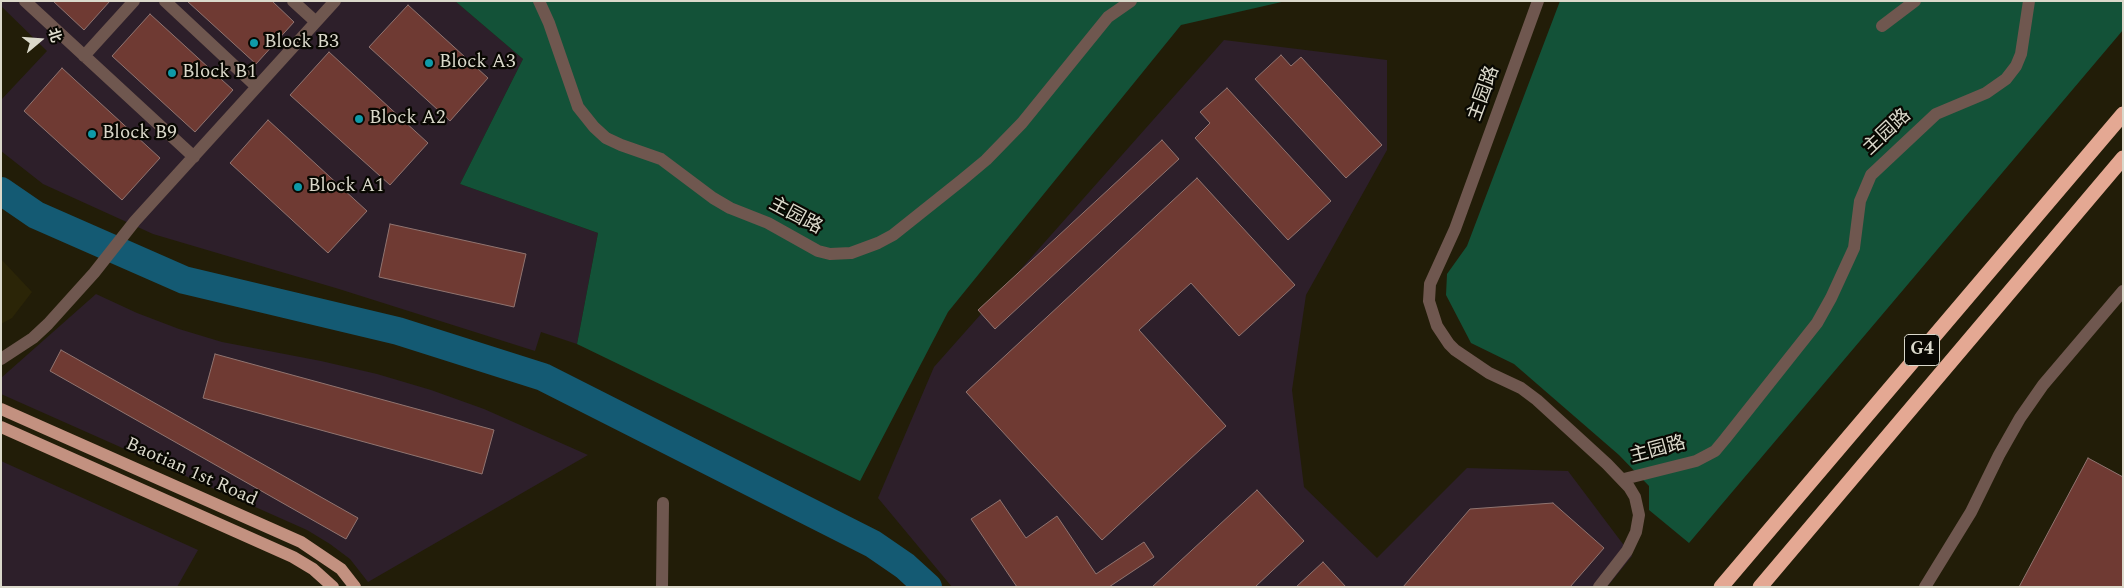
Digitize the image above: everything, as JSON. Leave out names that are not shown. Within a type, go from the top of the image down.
[{"type":"highway","name":"G4","points":[[1721,587],[2123,114]]},
{"type":"highway","name":"G4","points":[[1760,587],[2123,158]]},
{"type":"main road","name":"Baotian 1st Road","points":[[1,409],[301,542],[341,569],[355,587]]},
{"type":"main road","name":"Baotian 1st Road","points":[[1,426],[293,557],[312,569],[333,587]]},
{"type":"street","points":[[25,1],[194,157]]},
{"type":"street","points":[[84,56],[134,1]]},
{"type":"street","points":[[164,1],[257,87]]},
{"type":"street","points":[[293,1],[316,22]]},
{"type":"street","points":[[1,359],[33,338],[48,324],[94,272],[135,221],[335,1]]},
{"type":"street","name":"主园路","points":[[539,1],[550,24],[578,107],[585,118],[600,132],[621,145],[661,159],[713,198],[730,208],[768,223],[818,251],[830,254],[864,249],[886,239],[980,165],[1022,123],[1108,17],[1130,1]]},
{"type":"street","name":"主园路","points":[[1538,1],[1455,229],[1430,284],[1429,301],[1437,326],[1455,350],[1489,372],[1521,388],[1537,400],[1624,479],[1696,461],[1715,451],[1817,322],[1831,298],[1852,253],[1860,201],[1871,175],[1936,114],[1986,93],[2006,79],[2022,54],[2029,1]]},
{"type":"street","points":[[1882,26],[1915,1]]},
{"type":"street","points":[[1925,587],[1971,512],[1999,455],[2020,418],[2049,378],[2123,291]]},
{"type":"street","points":[[1599,587],[1627,551],[1639,523],[1635,497],[1624,479]]},
{"type":"street","points":[[662,587],[663,504]]},
{"type":"shaded area","points":[[1,1],[455,1],[523,59],[460,184],[598,233],[577,344],[541,332],[535,351],[339,289],[153,234],[43,184],[1,151],[1,100],[47,51],[1,6]]},
{"type":"shaded area","points":[[1224,40],[1387,60],[1387,150],[1306,295],[1292,390],[1304,487],[1377,558],[1467,468],[1568,471],[1632,556],[1607,587],[952,587],[878,498],[934,367]]},
{"type":"shaded area","points":[[1,259],[32,292],[12,318],[1,324]]},
{"type":"shaded area","points":[[96,294],[137,313],[179,329],[222,342],[321,361],[377,374],[431,390],[484,409],[588,455],[368,582],[350,559],[307,530],[1,394],[1,378]]},
{"type":"shaded area","points":[[1,461],[198,550],[177,587],[1,587]]},
{"type":"green space","points":[[455,1],[1286,1],[1181,25],[948,312],[860,481],[577,344],[598,233],[460,184],[523,59]]},
{"type":"green space","points":[[1560,1],[2123,1],[2123,30],[1689,543],[1649,510],[1649,486],[1619,455],[1514,364],[1471,343],[1446,295],[1447,274],[1467,246]]},
{"type":"building","points":[[53,1],[110,1],[84,30]]},
{"type":"building","name":"Block B3","points":[[187,1],[272,1],[294,22],[256,64]]},
{"type":"building","name":"Block A3","points":[[408,5],[488,78],[450,121],[369,47]]},
{"type":"building","name":"Block B1","points":[[150,14],[233,90],[195,132],[112,56]]},
{"type":"building","name":"Block A2","points":[[329,52],[428,143],[390,185],[290,95]]},
{"type":"building","points":[[1281,55],[1291,66],[1301,57],[1382,145],[1346,178],[1255,79]]},
{"type":"building","name":"Block B9","points":[[62,68],[160,158],[122,200],[24,111]]},
{"type":"building","points":[[1227,88],[1331,201],[1288,240],[1195,138],[1210,123],[1200,112]]},
{"type":"building","name":"Block A1","points":[[268,120],[367,211],[328,253],[230,163]]},
{"type":"building","points":[[1162,140],[1179,159],[995,329],[978,310]]},
{"type":"building","points":[[1197,178],[1295,285],[1239,336],[1191,283],[1139,330],[1226,426],[1102,540],[966,392]]},
{"type":"building","points":[[390,224],[526,254],[514,307],[379,277]]},
{"type":"building","points":[[61,350],[358,518],[346,539],[50,371]]},
{"type":"building","points":[[215,354],[494,430],[482,474],[203,398]]},
{"type":"building","points":[[2088,458],[2123,477],[2123,587],[2019,587]]},
{"type":"building","points":[[1257,490],[1304,541],[1255,587],[1152,587]]},
{"type":"building","points":[[1000,500],[1026,538],[1057,516],[1096,574],[1144,542],[1154,557],[1109,587],[1017,587],[971,519]]},
{"type":"building","points":[[1553,503],[1604,548],[1570,587],[1403,587],[1470,509]]},
{"type":"building","points":[[1323,562],[1346,587],[1296,587]]},
{"type":"waterway","points":[[1,191],[36,215],[184,280],[398,331],[543,377],[873,544],[905,566],[928,587]]},
{"type":"place","name":"Block B3","points":[[254,43]]},
{"type":"place","name":"Block A3","points":[[429,63]]},
{"type":"place","name":"Block B1","points":[[172,73]]},
{"type":"place","name":"Block A2","points":[[359,119]]},
{"type":"place","name":"Block B9","points":[[92,134]]},
{"type":"place","name":"Block A1","points":[[298,187]]}]
